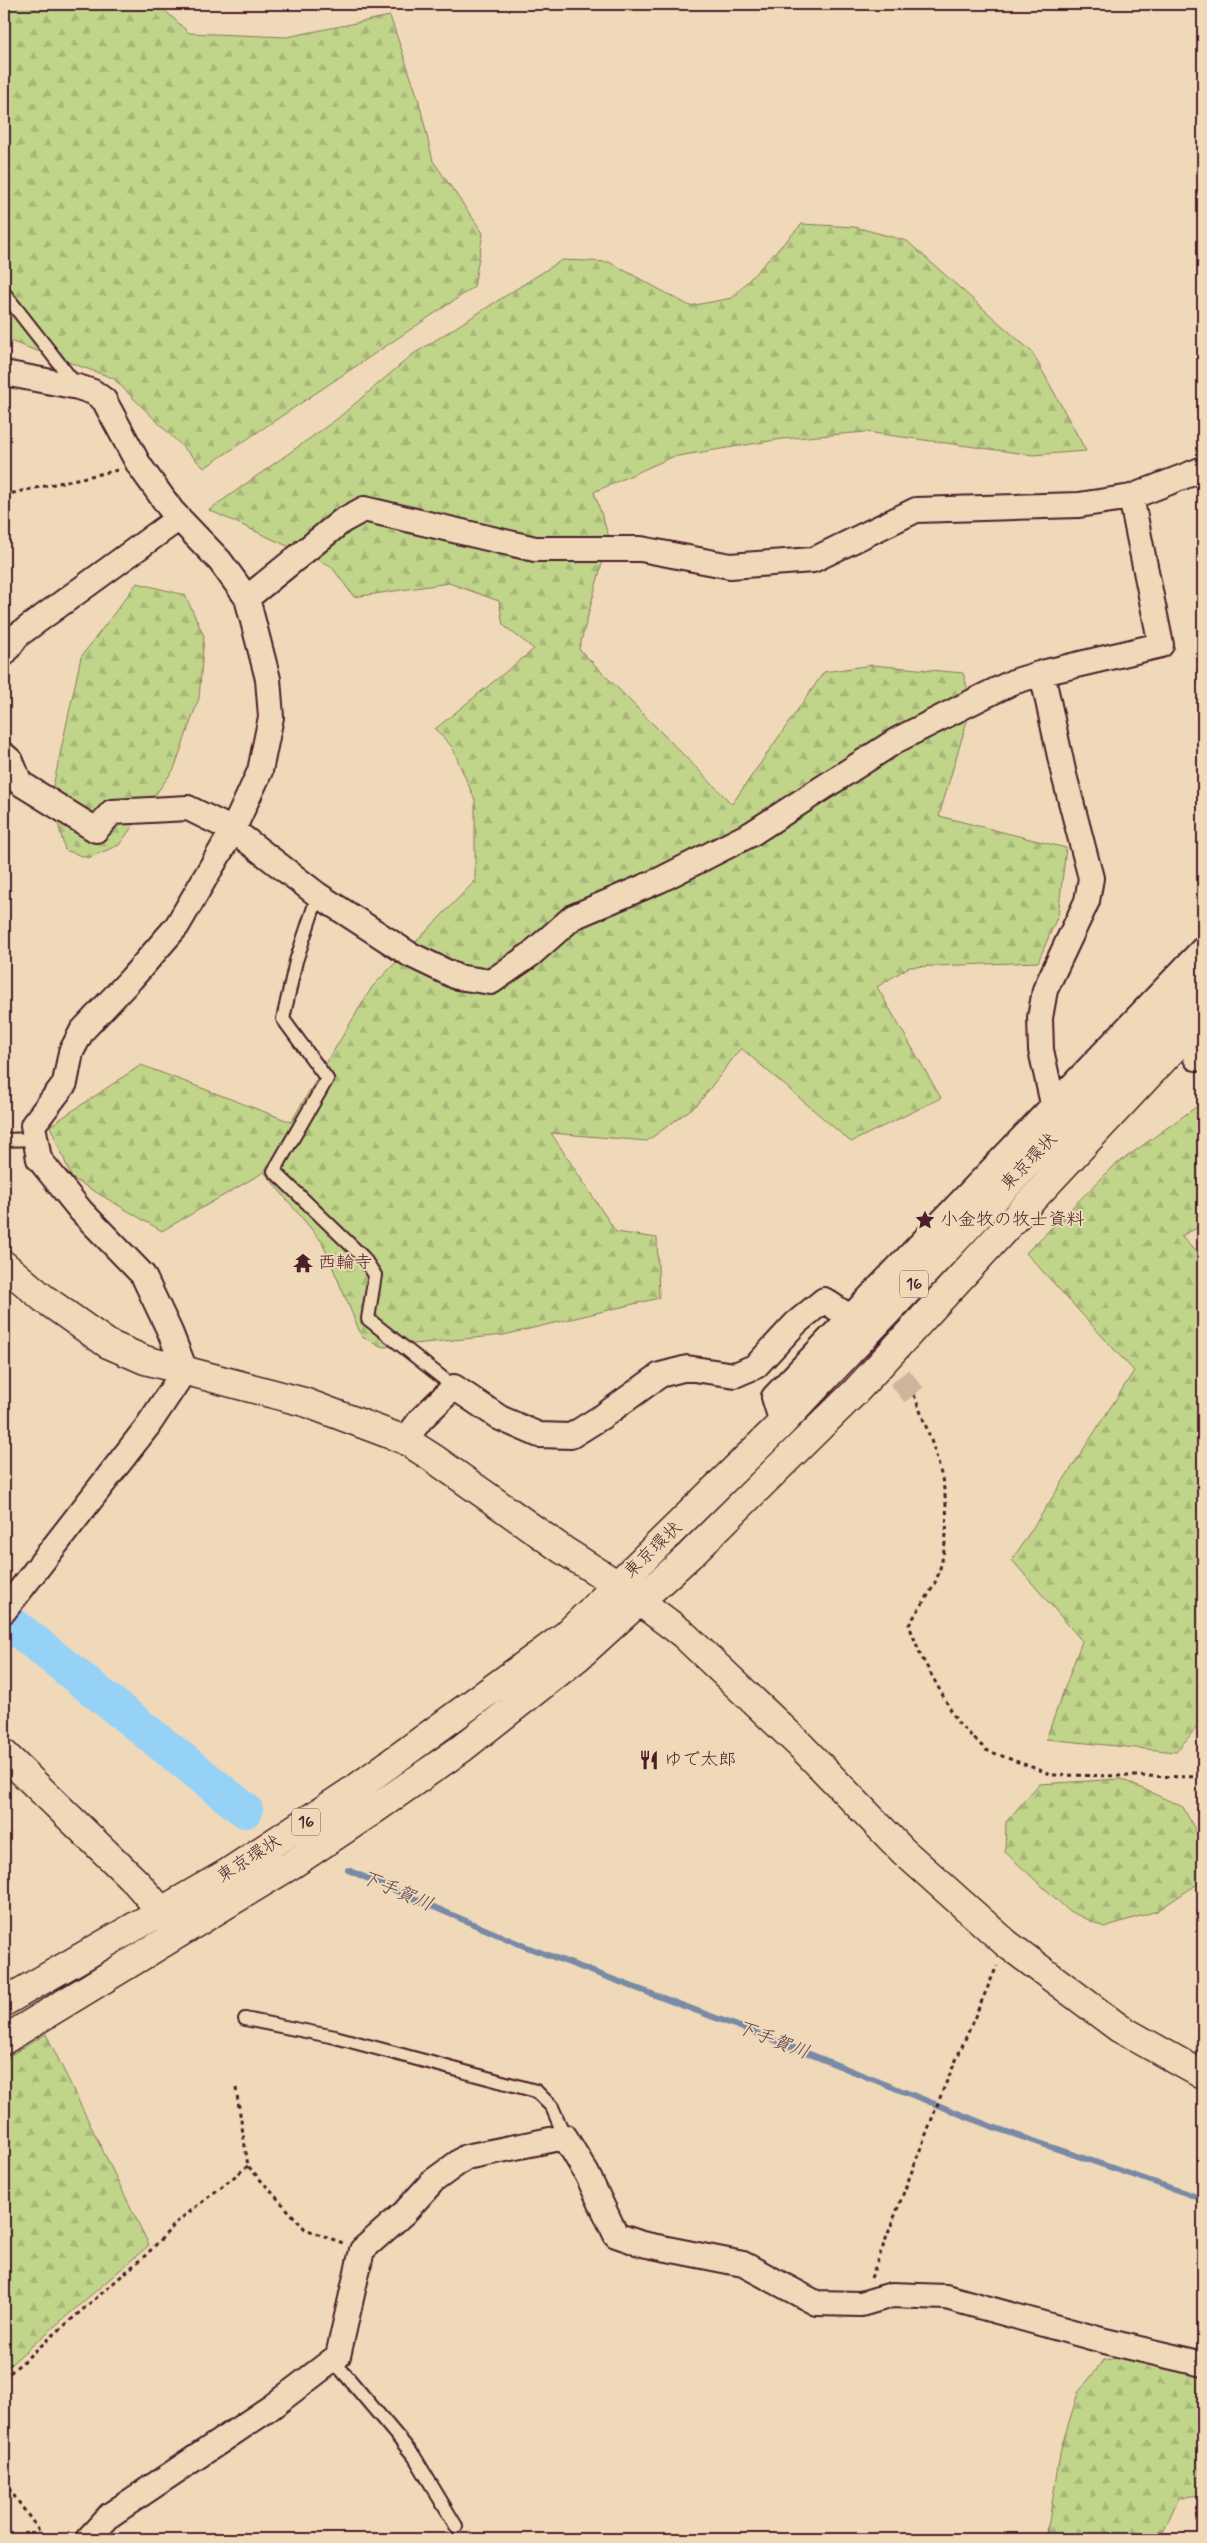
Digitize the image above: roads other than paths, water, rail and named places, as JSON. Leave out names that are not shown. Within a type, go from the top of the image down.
[{"type":"main road","name":"東京環状","points":[[4,2040],[291,1865],[461,1749],[578,1656],[627,1593],[782,1423],[1203,978]]},
{"type":"main road","name":"東京環状","points":[[4,2002],[226,1874],[355,1789],[566,1635],[627,1593],[690,1555],[856,1392],[1203,1017]]},
{"type":"main road","points":[[1007,1184],[1028,1204]]},
{"type":"main road","points":[[4,1265],[43,1298],[108,1344],[145,1360],[304,1402],[405,1440],[627,1593],[683,1634],[799,1744],[903,1851],[1007,1944],[1119,2028],[1203,2074]]},
{"type":"main road","points":[[4,1754],[136,1882],[162,1912],[177,1934]]},
{"type":"street","points":[[4,373],[78,387],[93,392],[104,400],[138,465],[179,518],[220,562],[247,598],[268,679],[271,717],[260,771],[233,830],[177,926],[131,979],[82,1030],[71,1052],[65,1083],[33,1125],[39,1159],[81,1211],[143,1275],[170,1332],[185,1370],[148,1427],[8,1605]]},
{"type":"street","points":[[247,598],[342,521],[364,509],[535,550],[640,549],[730,566],[813,560],[916,510],[1080,505],[1131,497],[1203,469]]},
{"type":"street","points":[[4,755],[11,761],[20,783],[96,830],[112,812],[188,808],[233,830],[318,895],[410,954],[457,977],[491,982],[530,956],[573,917],[660,880],[751,834],[897,740],[1013,682],[1042,673],[1161,645],[1131,497]]},
{"type":"street","points":[[4,654],[18,635],[179,518]]},
{"type":"street","points":[[1042,673],[1064,775],[1091,878],[1088,900],[1045,990],[1040,1018],[1041,1050],[1053,1104]]},
{"type":"street","points":[[782,1423],[774,1396],[851,1318],[1053,1104],[1109,1052],[1203,949]]},
{"type":"street","points":[[405,1440],[421,1419],[454,1387],[500,1418],[539,1435],[571,1436],[604,1416],[660,1375],[687,1368],[735,1375],[756,1366],[796,1323],[824,1300],[851,1318]]},
{"type":"street","points":[[88,2539],[110,2515],[270,2408],[338,2356],[362,2250],[404,2213],[433,2181],[466,2157],[565,2137],[587,2174],[616,2235],[642,2244],[742,2264],[816,2303],[861,2304],[892,2295],[946,2297],[1105,2341],[1203,2364]]},
{"type":"lane","points":[[4,293],[78,387]]},
{"type":"lane","points":[[318,895],[296,961],[283,1019],[327,1079],[274,1170],[363,1257],[375,1275],[368,1319],[454,1387]]},
{"type":"lane","points":[[4,1140],[35,1139]]},
{"type":"lane","points":[[245,2019],[335,2037],[536,2091],[552,2107],[565,2137]]},
{"type":"lane","points":[[333,2360],[414,2456],[456,2526]]},
{"type":"waterway","name":"下手賀川","points":[[4,1618],[245,1810]]},
{"type":"waterway","name":"下手賀川","points":[[348,1870],[524,1946],[772,2039],[990,2126],[1203,2199]]},
{"type":"tunnel","points":[[854,1321],[914,1395]]},
{"type":"place","name":"小金牧の牧士資料","points":[[925,1220]]},
{"type":"place","name":"西輪寺","points":[[303,1263]]},
{"type":"place","name":"ゆで太郎","points":[[649,1760]]}]
